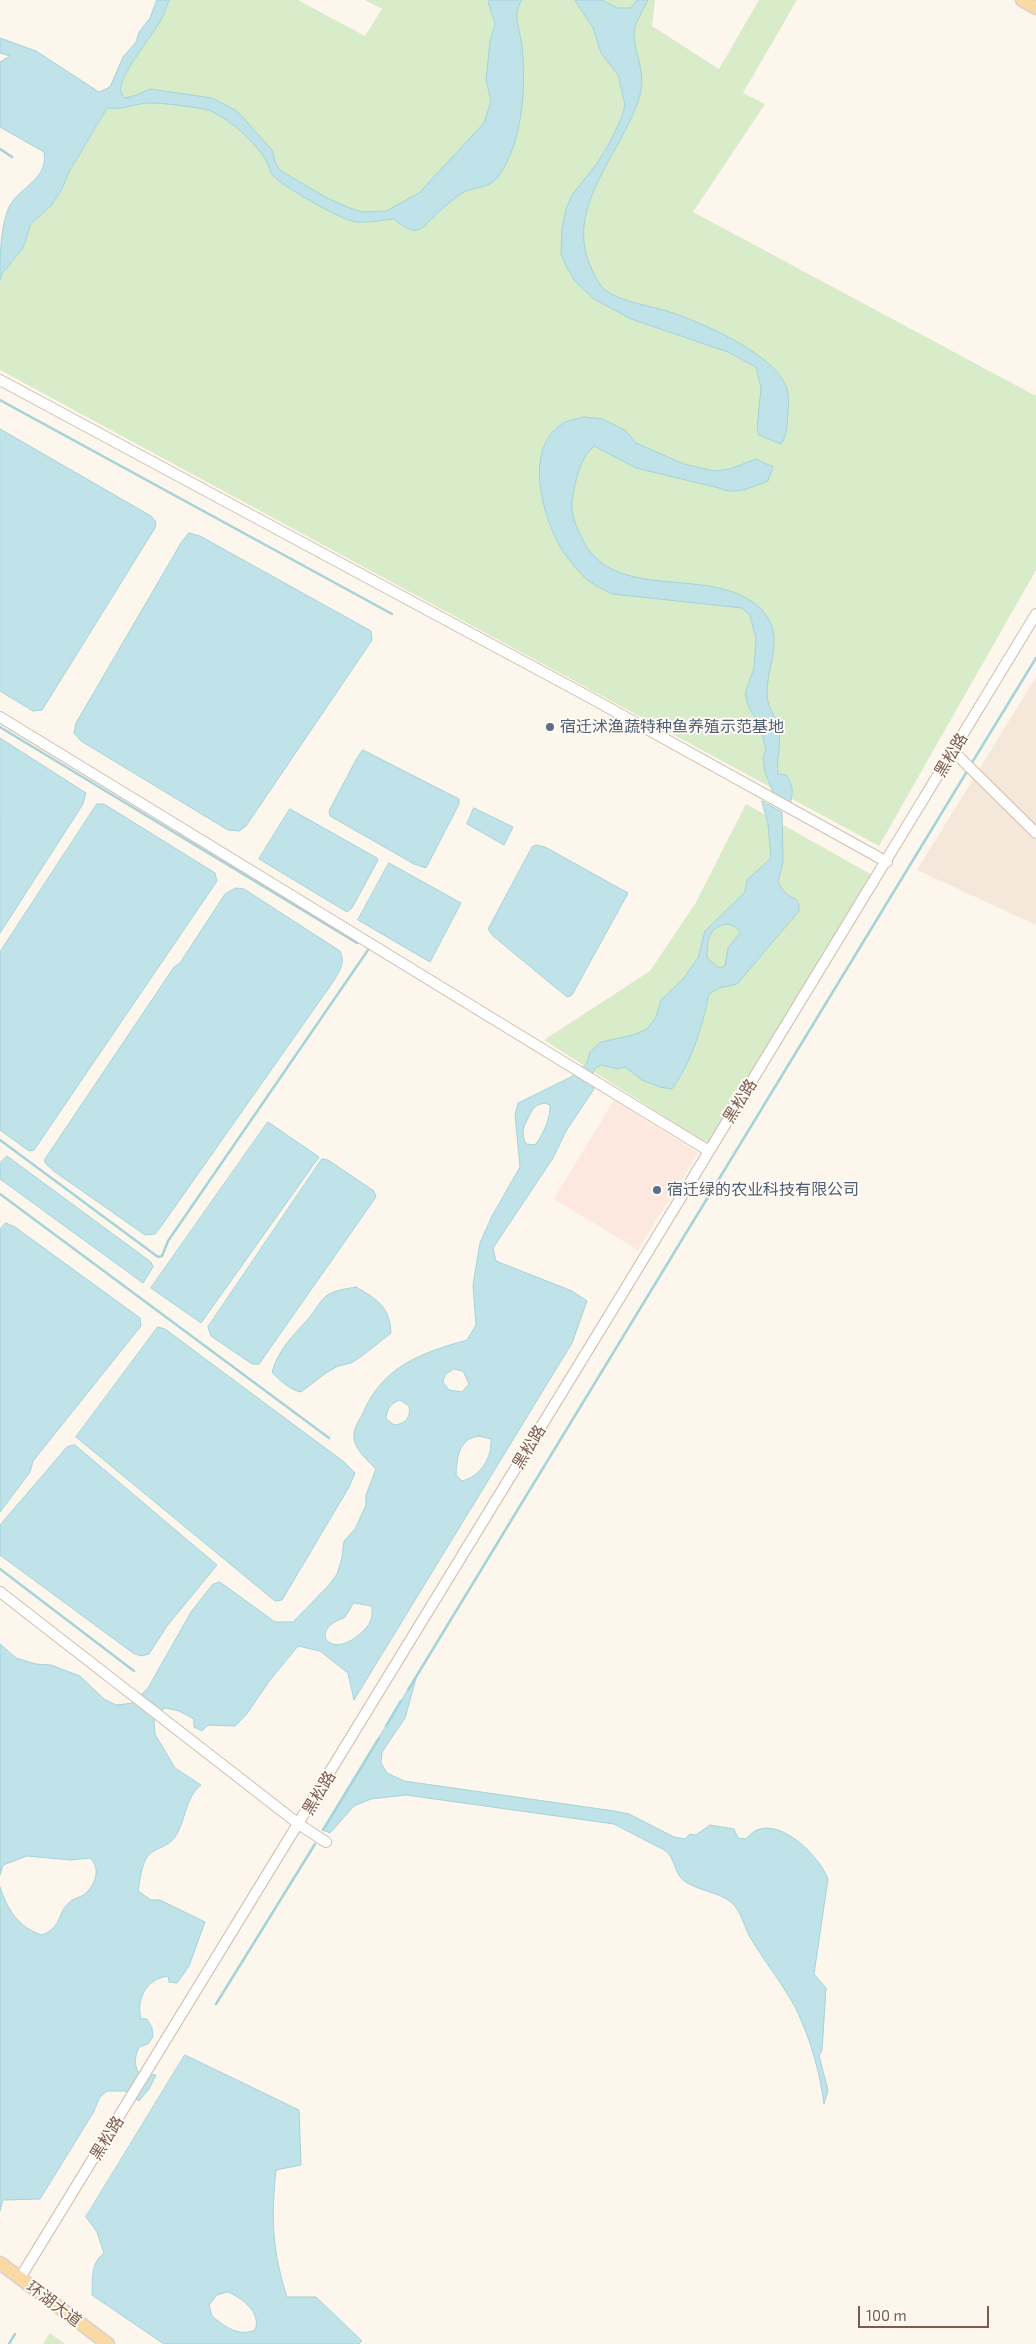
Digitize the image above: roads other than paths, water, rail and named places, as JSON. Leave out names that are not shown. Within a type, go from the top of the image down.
[{"type":"main road","points":[[1022,0],[1036,8]]},
{"type":"main road","name":"环湖大道","points":[[0,2263],[108,2344]]},
{"type":"street","points":[[0,380],[600,703],[887,862]]},
{"type":"street","name":"黑松路","points":[[20,2278],[124,2109],[304,1828],[709,1151],[887,862],[1036,614]]},
{"type":"street","points":[[0,717],[709,1151]]},
{"type":"street","points":[[953,751],[1036,832]]},
{"type":"street","points":[[0,1592],[304,1828],[326,1842]]},
{"type":"water","points":[[157,0],[169,0],[162,19],[123,79],[120,91],[125,98],[150,89],[212,98],[237,111],[272,150],[275,162],[281,171],[327,198],[363,212],[386,211],[419,193],[484,123],[491,101],[486,80],[490,41],[495,24],[488,2],[489,0],[522,0],[517,17],[522,47],[523,97],[518,132],[513,148],[498,177],[491,184],[461,194],[424,226],[415,230],[403,226],[394,219],[370,222],[348,220],[311,201],[276,178],[271,173],[268,163],[262,154],[250,140],[227,120],[211,111],[153,103],[107,108],[69,172],[62,189],[52,205],[31,224],[23,248],[2,274],[0,280],[0,254],[7,212],[17,196],[37,178],[44,162],[44,152],[0,127],[0,62],[10,56],[0,53],[0,38],[36,51],[99,92],[110,87],[123,57],[136,42],[139,32],[150,18]]},
{"type":"water","points":[[575,0],[602,0],[617,8],[631,8],[637,0],[648,0],[634,31],[642,77],[641,91],[625,132],[602,172],[586,214],[584,235],[587,257],[592,270],[602,287],[619,298],[670,312],[700,323],[735,341],[767,362],[779,374],[788,392],[787,429],[781,444],[759,435],[757,429],[761,388],[756,367],[728,352],[631,319],[594,299],[575,281],[565,264],[561,253],[562,228],[566,209],[572,195],[598,162],[610,142],[621,119],[625,105],[618,75],[601,53],[593,28]]},
{"type":"water","points":[[584,417],[602,419],[625,430],[636,443],[684,464],[714,471],[730,469],[756,459],[773,467],[768,481],[744,490],[731,491],[636,468],[594,446],[581,464],[578,472],[572,506],[578,530],[594,556],[614,570],[638,578],[716,587],[740,595],[761,609],[769,619],[774,640],[767,696],[779,732],[778,774],[786,775],[792,786],[790,805],[772,796],[772,790],[765,772],[763,757],[766,750],[759,723],[749,708],[745,694],[754,668],[756,639],[750,615],[742,608],[613,594],[593,584],[583,576],[558,544],[545,510],[541,493],[540,460],[544,445],[552,432],[565,422]]},
{"type":"water","points":[[0,429],[151,516],[156,522],[155,528],[42,710],[33,711],[0,691]]},
{"type":"water","points":[[189,533],[200,536],[371,631],[372,640],[246,826],[239,831],[228,830],[81,741],[74,733],[76,723],[181,543]]},
{"type":"water","points":[[0,738],[86,793],[83,804],[0,933]]},
{"type":"water","points":[[363,750],[459,799],[459,804],[426,868],[414,864],[330,816],[329,811]]},
{"type":"water","points":[[762,801],[782,812],[783,862],[778,882],[788,895],[797,900],[799,911],[737,984],[719,988],[709,994],[691,1056],[672,1089],[660,1087],[642,1080],[625,1067],[618,1069],[601,1065],[595,1068],[590,1082],[594,1089],[566,1131],[553,1158],[493,1248],[496,1261],[572,1291],[587,1301],[572,1343],[354,1700],[348,1673],[320,1651],[298,1646],[270,1680],[246,1715],[235,1726],[208,1725],[202,1731],[194,1727],[194,1719],[179,1711],[166,1708],[159,1711],[154,1720],[155,1734],[175,1768],[201,1785],[192,1796],[179,1831],[172,1841],[153,1851],[147,1857],[142,1869],[138,1891],[151,1900],[160,1900],[205,1922],[189,1966],[177,1983],[169,1982],[168,1976],[154,1981],[144,1991],[140,2004],[141,2019],[147,2019],[152,2028],[153,2037],[148,2044],[139,2047],[136,2063],[138,2072],[156,2075],[149,2089],[139,2101],[125,2091],[107,2091],[100,2097],[93,2113],[40,2199],[3,2200],[0,2211],[0,1887],[6,1903],[20,1923],[42,1935],[54,1927],[66,1905],[89,1890],[96,1876],[96,1871],[90,1858],[70,1860],[27,1856],[3,1865],[0,1875],[0,1644],[16,1658],[36,1664],[51,1665],[80,1676],[104,1699],[116,1705],[133,1703],[148,1688],[191,1612],[213,1584],[220,1582],[275,1622],[293,1622],[329,1585],[337,1574],[342,1558],[344,1541],[355,1529],[366,1505],[366,1495],[376,1469],[361,1453],[354,1439],[356,1426],[371,1397],[381,1384],[405,1364],[434,1350],[467,1340],[476,1325],[473,1285],[480,1243],[492,1216],[520,1167],[515,1115],[518,1103],[571,1077],[587,1063],[590,1052],[601,1042],[633,1035],[647,1029],[656,1017],[661,1000],[682,980],[698,958],[705,931],[745,892],[747,880],[771,858],[768,824]],"holes":[[[728,924],[736,927],[740,933],[728,948],[725,966],[719,968],[707,958],[707,952],[710,935],[721,925]],[[545,1103],[550,1105],[548,1120],[544,1131],[535,1145],[526,1144],[523,1134],[524,1128],[532,1110],[538,1105]],[[454,1369],[463,1371],[469,1384],[462,1392],[449,1390],[443,1382],[445,1375]],[[400,1400],[409,1406],[409,1413],[405,1421],[394,1425],[386,1419],[391,1405]],[[479,1436],[491,1439],[491,1446],[490,1453],[480,1471],[469,1479],[462,1481],[456,1475],[457,1462],[460,1450],[467,1441]],[[354,1603],[372,1606],[369,1624],[350,1641],[332,1644],[327,1640],[325,1635],[327,1629],[333,1623],[344,1618]]]},
{"type":"water","points":[[97,804],[104,804],[215,873],[217,881],[34,1150],[29,1151],[0,1130],[0,952]]},
{"type":"water","points":[[474,808],[513,827],[504,845],[467,824]]},
{"type":"water","points":[[290,809],[377,858],[378,860],[352,908],[347,912],[259,859]]},
{"type":"water","points":[[536,845],[545,847],[628,893],[572,995],[567,997],[493,936],[488,929],[532,847]]},
{"type":"water","points":[[389,863],[461,903],[430,962],[358,920]]},
{"type":"water","points":[[236,888],[244,889],[340,951],[342,963],[333,982],[162,1225],[155,1234],[145,1235],[55,1172],[45,1163],[45,1159],[174,967],[180,963],[225,894]]},
{"type":"water","points":[[268,1122],[319,1157],[201,1323],[151,1288]]},
{"type":"water","points":[[7,1156],[151,1262],[153,1267],[143,1283],[0,1179],[0,1163]]},
{"type":"water","points":[[322,1159],[328,1160],[374,1191],[376,1197],[259,1364],[252,1364],[211,1336],[208,1327]]},
{"type":"water","points":[[6,1223],[15,1227],[140,1318],[141,1326],[33,1461],[30,1472],[0,1512],[0,1229]]},
{"type":"water","points":[[356,1287],[376,1300],[385,1310],[391,1333],[362,1356],[351,1363],[338,1366],[326,1373],[301,1392],[285,1384],[272,1372],[287,1342],[326,1296],[336,1291]]},
{"type":"water","points":[[158,1327],[165,1329],[344,1462],[355,1473],[349,1487],[282,1600],[275,1601],[76,1437]]},
{"type":"water","points":[[75,1445],[217,1565],[167,1626],[149,1654],[141,1656],[133,1653],[0,1555],[0,1525],[67,1447]]},
{"type":"water","points":[[417,1675],[405,1718],[382,1752],[381,1763],[387,1773],[404,1781],[629,1814],[674,1837],[685,1839],[690,1834],[696,1835],[710,1825],[734,1829],[738,1838],[746,1839],[755,1831],[765,1828],[776,1829],[798,1841],[808,1850],[824,1870],[828,1879],[814,1974],[826,1988],[822,2050],[819,2056],[828,2090],[824,2104],[817,2068],[801,2020],[786,1992],[750,1937],[738,1910],[731,1902],[720,1895],[694,1887],[683,1880],[666,1851],[614,1824],[406,1795],[371,1799],[354,1806],[330,1833],[323,1830]]},
{"type":"water","points":[[185,2055],[299,2110],[301,2165],[276,2170],[273,2219],[278,2264],[282,2280],[287,2297],[316,2297],[362,2341],[359,2344],[164,2344],[92,2295],[94,2267],[104,2253],[97,2232],[86,2217]],"holes":[[[228,2292],[245,2302],[253,2312],[256,2318],[255,2330],[238,2332],[222,2324],[212,2316],[209,2305],[217,2295]]]},
{"type":"waterway","points":[[0,149],[12,157]]},
{"type":"waterway","points":[[0,400],[392,614]]},
{"type":"waterway","points":[[973,761],[1036,658]]},
{"type":"waterway","points":[[0,727],[357,943]]},
{"type":"waterway","points":[[408,1690],[966,773]]},
{"type":"waterway","points":[[0,1140],[158,1257],[162,1256],[168,1241],[368,950]]},
{"type":"waterway","points":[[0,1194],[329,1438]]},
{"type":"waterway","points":[[0,1569],[134,1671]]},
{"type":"waterway","points":[[386,1726],[401,1701]]},
{"type":"waterway","points":[[323,1830],[379,1738]]},
{"type":"waterway","points":[[216,2004],[315,1844]]},
{"type":"waterway","points":[[9,2344],[15,2334]]},
{"type":"place","name":"宿迁沭渔蔬特种鱼养殖示范基地","points":[[550,727]]},
{"type":"place","name":"宿迁绿的农业科技有限公司","points":[[657,1190]]}]
